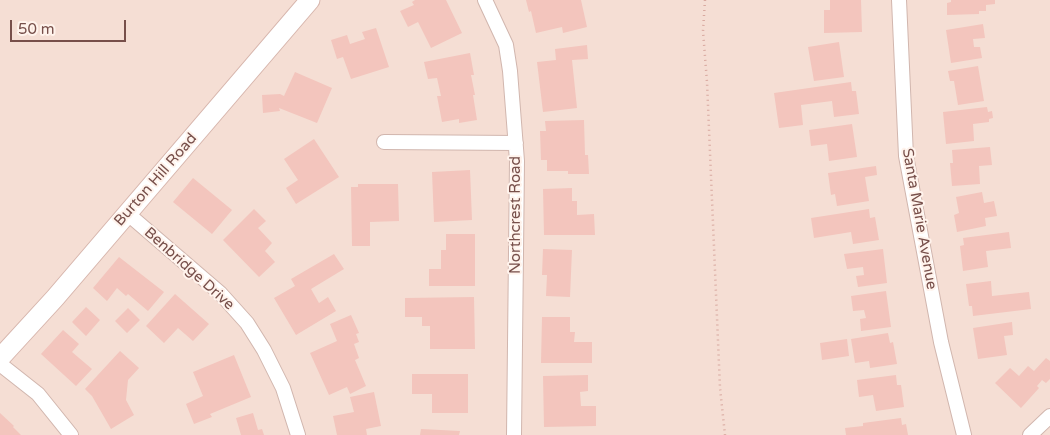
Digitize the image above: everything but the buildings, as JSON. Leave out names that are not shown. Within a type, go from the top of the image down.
[{"type":"street","name":"Burton Hill Road","points":[[0,358],[128,214],[310,0]]},
{"type":"street","name":"Northcrest Road","points":[[484,0],[506,44],[518,160],[514,435]]},
{"type":"street","name":"Santa Marie Avenue","points":[[899,0],[906,156],[941,342],[964,435]]},
{"type":"street","points":[[384,142],[516,142]]},
{"type":"street","name":"Benbridge Drive","points":[[128,214],[220,293],[246,323],[264,350],[283,388],[298,435]]},
{"type":"street","points":[[0,364],[38,394],[71,435]]},
{"type":"street","points":[[1030,435],[1050,416]]},
{"type":"path","points":[[705,0],[703,31],[708,92],[720,388],[725,435]]},
{"type":"shaded area","points":[[0,0],[1050,0],[1050,435],[0,435]]}]
